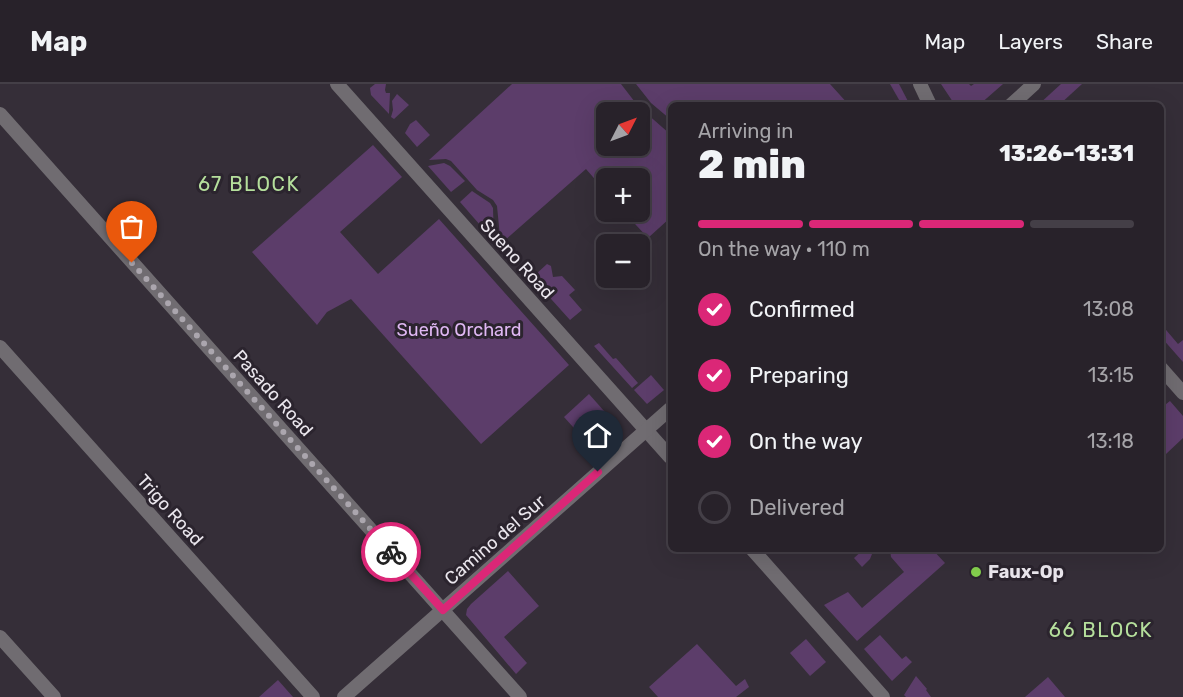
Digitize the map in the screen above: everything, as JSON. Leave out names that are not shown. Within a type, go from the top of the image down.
[{"type":"street","name":"Sueno Road","points":[[337,84],[668,455]]},
{"type":"street","points":[[920,84],[929,102]]},
{"type":"street","points":[[1014,102],[1034,84]]},
{"type":"street","name":"Pasado Road","points":[[0,114],[520,697]]},
{"type":"street","name":"Trigo Road","points":[[0,346],[313,697]]},
{"type":"street","points":[[1164,371],[1183,393]]},
{"type":"street","name":"Camino del Sur","points":[[344,697],[668,411]]},
{"type":"street","points":[[755,552],[883,697]]},
{"type":"street","points":[[0,637],[54,697]]},
{"type":"green space","points":[[375,84],[386,84],[386,93],[390,93],[389,114],[371,95],[370,88]]},
{"type":"green space","points":[[512,84],[621,84],[635,102],[596,102],[596,156],[650,156],[650,116],[668,132],[668,220],[650,236],[650,234],[644,234],[633,222],[650,222],[650,168],[596,168],[596,180],[586,169],[503,242],[500,237],[497,206],[493,200],[477,190],[451,161],[429,160]]},
{"type":"green space","points":[[636,84],[830,84],[846,102],[668,102],[668,117],[651,103]]},
{"type":"green space","points":[[890,84],[899,84],[908,102],[900,102]]},
{"type":"green space","points":[[941,84],[969,84],[971,86],[974,84],[1003,84],[982,102],[953,102]]},
{"type":"green space","points":[[1061,84],[1082,84],[1062,102],[1041,102]]},
{"type":"green space","points":[[397,94],[409,105],[394,119],[391,117],[392,101]]},
{"type":"green space","points":[[416,120],[430,135],[417,147],[405,133],[410,124]]},
{"type":"green space","name":"Sueño Orchard","points":[[373,145],[402,177],[340,232],[378,274],[439,219],[569,365],[481,444],[351,299],[327,312],[317,325],[252,252]]},
{"type":"green space","points":[[444,163],[465,181],[451,192],[428,166]]},
{"type":"green space","points":[[472,191],[490,203],[493,208],[494,241],[460,202]]},
{"type":"green space","points":[[547,264],[551,266],[553,277],[562,276],[575,290],[569,295],[582,310],[570,320],[534,280],[535,275]]},
{"type":"green space","points":[[1164,328],[1178,344],[1183,340],[1183,362],[1164,340]]},
{"type":"green space","points":[[599,343],[638,383],[632,388],[594,346]]},
{"type":"green space","points":[[651,375],[664,390],[647,404],[634,390]]},
{"type":"green space","points":[[589,394],[612,420],[612,430],[592,448],[564,417]]},
{"type":"green space","points":[[1170,401],[1183,416],[1183,438],[1166,454],[1164,452],[1166,440],[1164,438],[1164,406]]},
{"type":"green space","points":[[861,552],[873,552],[870,559],[862,567],[854,558]]},
{"type":"green space","points":[[890,552],[935,552],[945,563],[857,641],[824,605],[848,592],[862,608],[904,572],[891,557]]},
{"type":"green space","points":[[508,571],[539,606],[504,637],[527,663],[516,674],[466,615],[471,604]]},
{"type":"green space","points":[[880,635],[902,659],[906,656],[912,662],[892,681],[864,649]]},
{"type":"green space","points":[[806,639],[826,662],[810,676],[790,653]]},
{"type":"green space","points":[[697,644],[736,686],[745,679],[749,687],[736,697],[658,697],[649,687]]},
{"type":"green space","points":[[916,676],[931,697],[906,697],[904,695]]},
{"type":"green space","points":[[1048,677],[1065,697],[1025,697]]},
{"type":"green space","points":[[278,680],[293,697],[259,697]]},
{"type":"way so far","points":[[132,263],[391,552]]},
{"type":"place","name":"Faux-Op","points":[[976,572]]},
{"type":"district","name":"67 BLOCK","points":[[249,184]]},
{"type":"district","name":"66 BLOCK","points":[[1101,630]]},
{"type":"route","points":[[391,552],[443,610],[598,472]]}]
